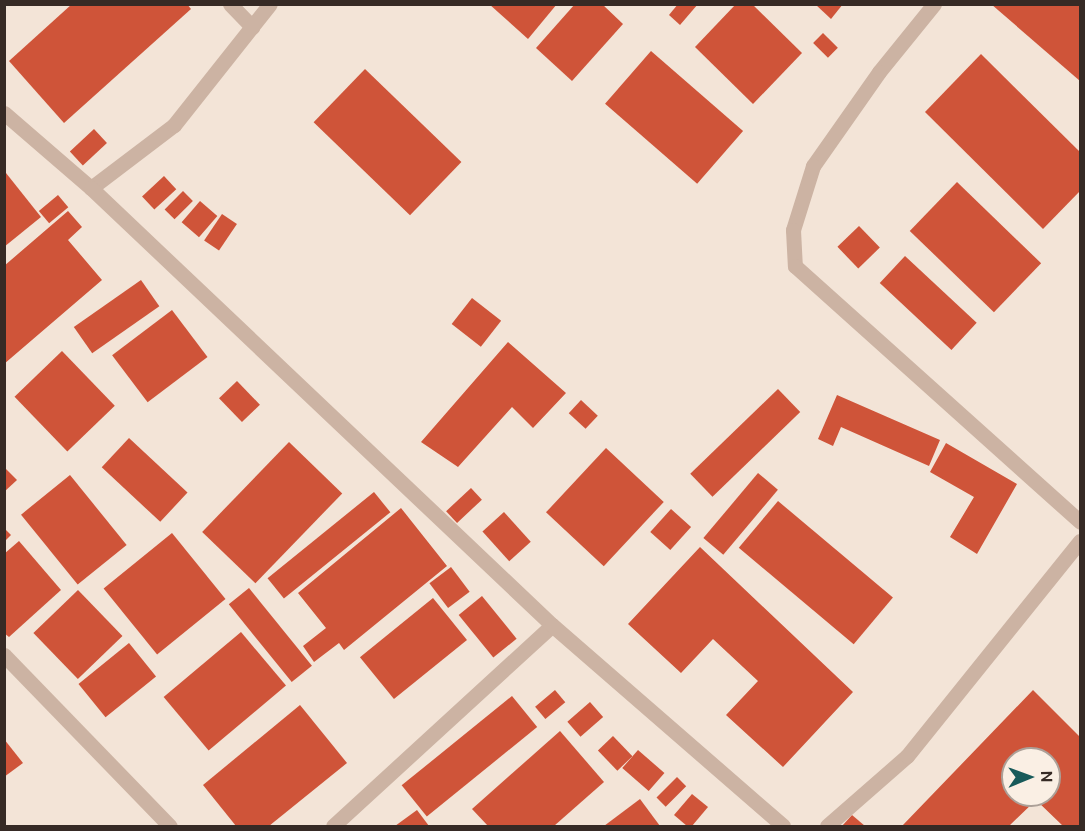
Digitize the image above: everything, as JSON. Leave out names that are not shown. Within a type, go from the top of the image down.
[{"type":"street","points":[[230,4],[252,27]]},
{"type":"street","points":[[91,188],[174,125],[270,4]]},
{"type":"street","points":[[934,4],[879,72],[813,166],[793,230],[795,266],[1080,522]]},
{"type":"street","points":[[4,113],[91,188],[552,625],[783,826]]},
{"type":"street","points":[[827,826],[907,756],[1080,541]]},
{"type":"street","points":[[333,826],[552,625]]},
{"type":"street","points":[[4,655],[170,826]]},
{"type":"building","points":[[72,4],[187,4],[191,9],[64,123],[9,61]]},
{"type":"building","points":[[489,4],[557,4],[528,39]]},
{"type":"building","points":[[575,4],[602,4],[623,24],[572,81],[536,48]]},
{"type":"building","points":[[678,4],[698,4],[680,25],[669,15]]},
{"type":"building","points":[[736,4],[752,4],[802,53],[753,104],[695,47]]},
{"type":"building","points":[[815,4],[843,4],[831,19]]},
{"type":"building","points":[[991,4],[1080,4],[1080,81]]},
{"type":"building","points":[[823,33],[838,48],[828,58],[813,43]]},
{"type":"building","points":[[651,51],[743,131],[697,184],[605,104]]},
{"type":"building","points":[[981,54],[1080,152],[1080,191],[1043,229],[925,112]]},
{"type":"building","points":[[365,69],[461,162],[410,215],[314,122]]},
{"type":"building","points":[[94,129],[107,143],[83,165],[70,152]]},
{"type":"building","points":[[6,173],[41,217],[4,247],[4,174]]},
{"type":"building","points":[[164,176],[176,189],[154,210],[142,196]]},
{"type":"building","points":[[957,182],[1041,263],[994,312],[910,231]]},
{"type":"building","points":[[183,191],[193,201],[175,219],[165,209]]},
{"type":"building","points":[[58,195],[68,207],[49,223],[39,211]]},
{"type":"building","points":[[200,201],[217,216],[199,237],[182,222]]},
{"type":"building","points":[[68,211],[82,227],[68,240],[102,280],[4,364],[4,266]]},
{"type":"building","points":[[222,214],[237,224],[219,251],[204,241]]},
{"type":"building","points":[[859,226],[880,248],[858,268],[837,247]]},
{"type":"building","points":[[905,256],[977,323],[951,350],[880,283]]},
{"type":"building","points":[[141,280],[159,306],[92,353],[74,327]]},
{"type":"building","points":[[472,298],[501,321],[481,347],[452,324]]},
{"type":"building","points":[[172,310],[208,357],[148,402],[112,355]]},
{"type":"building","points":[[508,342],[566,393],[533,428],[512,407],[458,467],[421,442]]},
{"type":"building","points":[[62,351],[115,406],[67,452],[15,397]]},
{"type":"building","points":[[237,381],[260,405],[242,422],[219,398]]},
{"type":"building","points":[[778,389],[800,412],[712,497],[690,474]]},
{"type":"building","points":[[837,395],[940,440],[929,466],[841,427],[833,446],[818,439]]},
{"type":"building","points":[[581,400],[598,416],[586,429],[569,413]]},
{"type":"building","points":[[129,438],[188,493],[160,522],[102,467]]},
{"type":"building","points":[[289,442],[342,493],[255,583],[202,532]]},
{"type":"building","points":[[946,443],[1017,484],[977,554],[950,537],[974,497],[930,472]]},
{"type":"building","points":[[606,448],[664,502],[604,566],[546,512]]},
{"type":"building","points":[[4,467],[17,480],[4,492]]},
{"type":"building","points":[[758,473],[778,490],[723,555],[703,538]]},
{"type":"building","points":[[70,475],[127,545],[78,585],[21,515]]},
{"type":"building","points":[[471,488],[482,500],[457,523],[446,511]]},
{"type":"building","points":[[374,492],[390,512],[284,598],[268,578]]},
{"type":"building","points":[[778,501],[893,597],[854,644],[739,548]]},
{"type":"building","points":[[401,508],[447,566],[344,650],[339,643],[314,662],[303,646],[326,628],[298,593]]},
{"type":"building","points":[[671,509],[691,527],[670,550],[650,532]]},
{"type":"building","points":[[504,512],[531,542],[509,561],[482,531]]},
{"type":"building","points":[[4,528],[11,535],[4,542]]},
{"type":"building","points":[[172,533],[225,599],[157,654],[104,588]]},
{"type":"building","points":[[19,541],[61,590],[9,637],[4,633],[4,554]]},
{"type":"building","points":[[700,547],[853,692],[783,767],[726,715],[758,681],[713,639],[681,673],[628,624]]},
{"type":"building","points":[[451,567],[470,592],[448,608],[429,583]]},
{"type":"building","points":[[249,588],[312,666],[292,682],[229,604]]},
{"type":"building","points":[[78,590],[122,636],[78,679],[33,633]]},
{"type":"building","points":[[482,596],[517,639],[493,658],[459,615]]},
{"type":"building","points":[[433,598],[467,640],[394,699],[360,657]]},
{"type":"building","points":[[241,632],[286,686],[209,751],[164,697]]},
{"type":"building","points":[[129,643],[156,676],[106,717],[78,684]]},
{"type":"building","points":[[555,690],[565,702],[545,719],[535,707]]},
{"type":"building","points":[[1033,690],[1080,737],[1080,826],[1063,826],[1043,807],[1061,807],[1061,747],[1001,747],[1001,807],[1029,807],[1009,826],[902,826]]},
{"type":"building","points":[[512,696],[537,727],[427,816],[402,785]]},
{"type":"building","points":[[590,702],[603,717],[580,737],[567,722]]},
{"type":"building","points":[[300,705],[347,763],[269,826],[236,826],[203,785]]},
{"type":"building","points":[[560,731],[604,782],[554,826],[488,826],[472,809]]},
{"type":"building","points":[[613,736],[632,756],[617,771],[598,751]]},
{"type":"building","points":[[4,739],[23,763],[4,777]]},
{"type":"building","points":[[638,750],[664,773],[649,791],[622,768]]},
{"type":"building","points":[[677,777],[686,786],[666,807],[656,798]]},
{"type":"building","points":[[692,794],[708,807],[692,826],[687,826],[674,815]]},
{"type":"building","points":[[640,799],[660,826],[604,826]]},
{"type":"building","points":[[417,810],[429,826],[395,826]]},
{"type":"building","points":[[852,815],[865,826],[842,826]]}]
